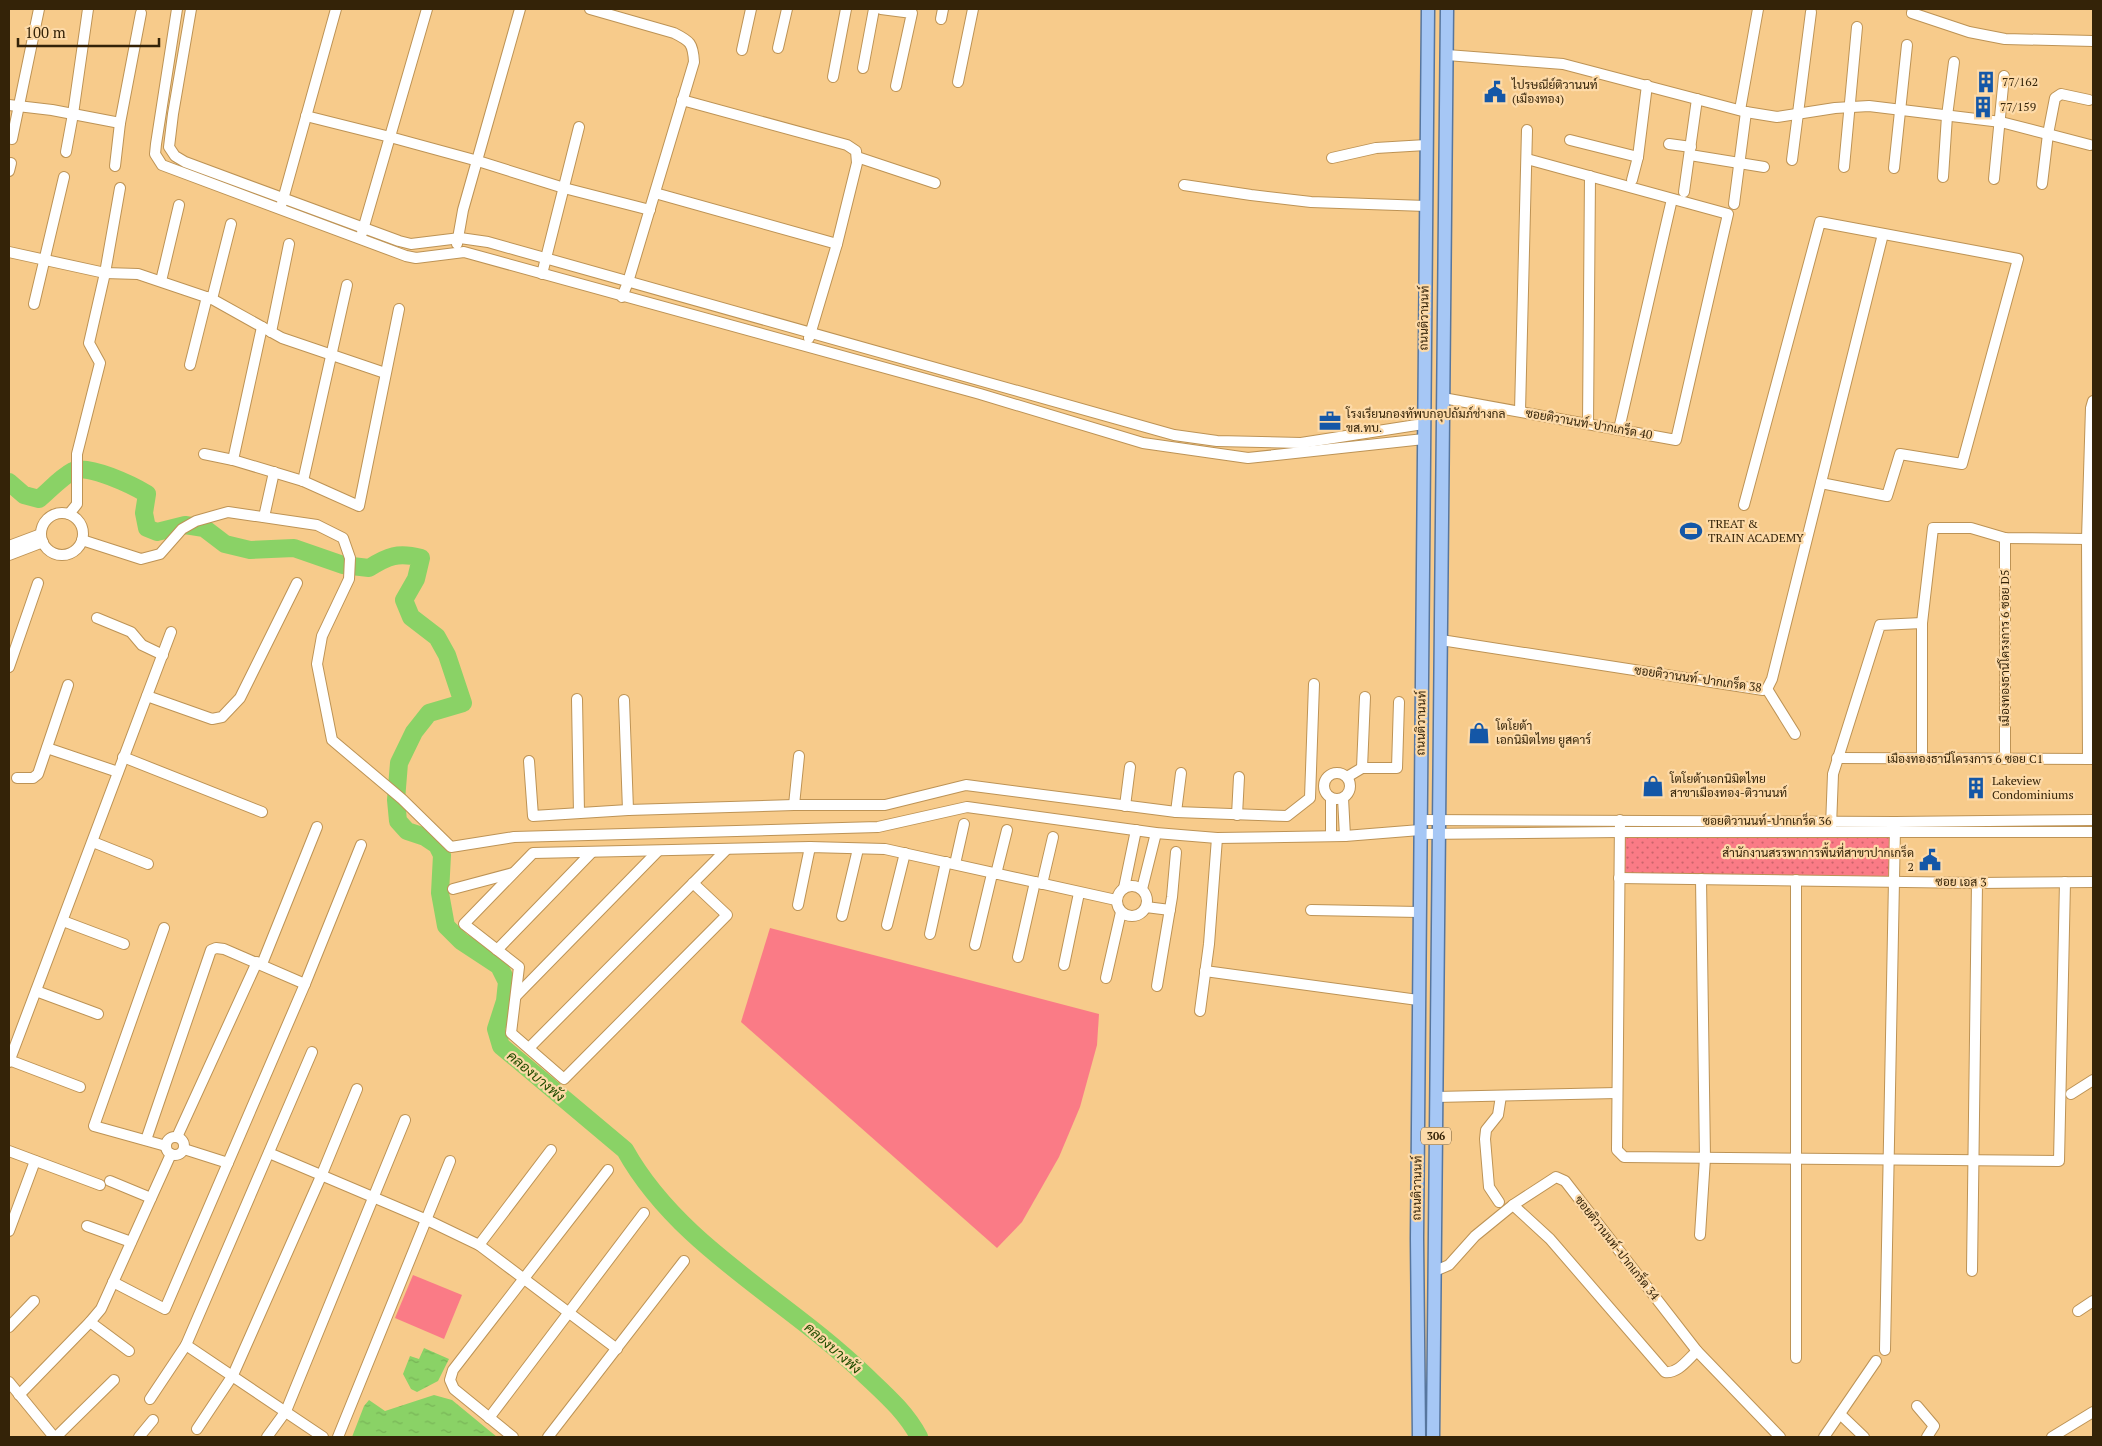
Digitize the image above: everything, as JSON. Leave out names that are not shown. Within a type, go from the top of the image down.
[{"type":"main road","name":"ถนนติวานนท์","points":[[1419,1437],[1417,1238],[1418,1000],[1428,9]]},
{"type":"main road","name":"ถนนติวานนท์","points":[[1433,1437],[1448,9]]},
{"type":"main road","points":[[1423,421],[1443,420]]},
{"type":"main road","points":[[1420,1411],[1433,1412]]},
{"type":"street","points":[[12,138],[14,106],[39,9]]},
{"type":"street","points":[[66,152],[88,9]]},
{"type":"street","points":[[177,9],[155,154],[162,165],[406,256],[416,258],[464,252],[980,394],[1143,443],[1248,458],[1424,438]]},
{"type":"street","points":[[191,9],[169,147],[175,156],[185,162],[411,244],[457,239],[488,242],[1174,435],[1217,441],[1301,443],[1423,421]]},
{"type":"street","points":[[281,209],[336,9]]},
{"type":"street","points":[[360,239],[427,9]]},
{"type":"street","points":[[456,253],[463,210],[520,9]]},
{"type":"street","points":[[590,9],[674,33],[686,38],[693,47],[694,62],[628,282],[622,296]]},
{"type":"street","points":[[742,50],[751,9]]},
{"type":"street","points":[[778,48],[787,9]]},
{"type":"street","points":[[833,77],[846,9]]},
{"type":"street","points":[[863,68],[874,9]]},
{"type":"street","points":[[881,9],[893,9],[912,13],[896,86]]},
{"type":"street","points":[[958,82],[973,9]]},
{"type":"street","points":[[1734,204],[1740,162],[1743,111],[1758,9]]},
{"type":"street","points":[[1913,9],[1912,13],[1961,29],[2006,39],[2093,41]]},
{"type":"street","points":[[1792,160],[1811,12]]},
{"type":"street","points":[[115,166],[120,123],[141,14]]},
{"type":"street","points":[[1844,167],[1856,27]]},
{"type":"street","points":[[1894,168],[1907,45]]},
{"type":"street","points":[[1447,55],[1563,64],[1743,111],[1777,118],[1849,107],[1869,106],[2001,122],[2090,145]]},
{"type":"street","points":[[1944,177],[1947,116],[1954,62]]},
{"type":"street","points":[[1994,179],[2004,76]]},
{"type":"street","points":[[1632,180],[1638,157],[1647,86]]},
{"type":"street","points":[[2042,184],[2053,103],[2057,96],[2067,95],[2089,100]]},
{"type":"street","points":[[1684,192],[1697,99]]},
{"type":"street","points":[[682,100],[847,146],[856,151],[858,156],[837,244],[807,346]]},
{"type":"street","points":[[14,106],[120,123]]},
{"type":"street","points":[[306,116],[478,161],[564,188],[650,210]]},
{"type":"street","points":[[542,274],[579,127]]},
{"type":"street","points":[[1520,411],[1528,130]]},
{"type":"street","points":[[1570,140],[1638,157]]},
{"type":"street","points":[[1669,144],[1690,151],[1764,167]]},
{"type":"street","points":[[1332,158],[1376,148],[1426,145]]},
{"type":"street","points":[[858,156],[934,183]]},
{"type":"street","points":[[1527,159],[1672,199],[1619,430]]},
{"type":"street","points":[[1588,424],[1590,176]]},
{"type":"street","points":[[34,304],[46,260],[64,177]]},
{"type":"street","points":[[1184,185],[1251,196],[1311,202],[1426,206]]},
{"type":"street","points":[[69,514],[77,504],[77,454],[100,363],[89,343],[105,273],[120,188]]},
{"type":"street","points":[[655,193],[837,244]]},
{"type":"street","name":"ซอยติวานนท์-ปากเกร็ด 40","points":[[1443,398],[1676,440],[1728,214],[1672,199]]},
{"type":"street","points":[[161,282],[179,205]]},
{"type":"street","points":[[1744,505],[1820,222],[2018,258],[1962,464],[1900,454],[1888,496],[1821,482]]},
{"type":"street","points":[[190,365],[230,224]]},
{"type":"street","name":"ซอยติวานนท์-ปากเกร็ด 38","points":[[1441,640],[1763,690],[1767,688],[1772,679],[1883,234]]},
{"type":"street","points":[[271,332],[289,244]]},
{"type":"street","points":[[9,252],[105,273],[138,274],[210,298],[282,338],[385,373]]},
{"type":"street","points":[[303,481],[347,285]]},
{"type":"street","points":[[204,454],[233,460],[303,481],[359,506],[399,309]]},
{"type":"street","points":[[738,327],[741,313]]},
{"type":"street","points":[[233,460],[262,327]]},
{"type":"street","points":[[2091,759],[2087,539],[2091,408],[2093,401]]},
{"type":"street","points":[[264,518],[274,472]]},
{"type":"street","points":[[82,540],[141,559],[160,554],[182,529],[196,520],[228,512],[317,525],[343,538],[350,558],[349,579],[322,636],[317,664],[332,740],[398,795],[451,847],[514,837],[878,827],[967,807],[1156,833],[1217,838],[1345,836],[1420,828],[1440,828]]},
{"type":"street","points":[[62,513],[69,514],[80,522],[83,531],[80,545],[71,553],[60,555],[50,551],[42,538],[42,528],[50,517],[62,513]]},
{"type":"street","points":[[1922,758],[1922,623],[1933,528],[1971,528],[2005,538],[2087,539]]},
{"type":"street","points":[[9,546],[42,538]]},
{"type":"street","points":[[9,555],[42,538]]},
{"type":"street","name":"เมืองทองธานีโครงการ 6 ซอย D5","points":[[2005,538],[2006,759]]},
{"type":"street","points":[[9,667],[38,583]]},
{"type":"street","points":[[147,696],[212,719],[222,717],[240,698],[297,583]]},
{"type":"street","points":[[97,618],[131,632],[142,645],[162,656]]},
{"type":"street","points":[[1830,833],[1833,774],[1880,624],[1922,623]]},
{"type":"street","points":[[80,1087],[9,1061],[171,632]]},
{"type":"street","points":[[1310,798],[1314,684]]},
{"type":"street","points":[[17,778],[36,777],[68,686]]},
{"type":"street","points":[[1767,688],[1795,734]]},
{"type":"street","points":[[1362,768],[1365,697]]},
{"type":"street","points":[[577,698],[579,813]]},
{"type":"street","points":[[624,700],[628,810]]},
{"type":"street","points":[[1347,777],[1362,768],[1397,768],[1399,702]]},
{"type":"street","points":[[47,748],[118,772]]},
{"type":"street","points":[[794,805],[799,756]]},
{"type":"street","points":[[124,757],[262,812]]},
{"type":"street","name":"เมืองทองธานีโครงการ 6 ซอย C1","points":[[1837,758],[2091,759]]},
{"type":"street","points":[[529,761],[533,816],[628,810],[794,805],[885,806],[966,785],[1176,812],[1287,816],[1324,788],[1326,780],[1332,774],[1340,773],[1347,777],[1350,789],[1343,798],[1345,836]]},
{"type":"street","points":[[1125,806],[1130,767]]},
{"type":"street","points":[[1176,812],[1181,772]]},
{"type":"street","points":[[1237,815],[1239,778]]},
{"type":"street","points":[[1324,788],[1331,798],[1332,836]]},
{"type":"street","points":[[1331,798],[1343,798]]},
{"type":"street","points":[[1548,819],[1548,833]]},
{"type":"street","name":"ซอยติวานนท์-ปากเกร็ด 36","points":[[1440,828],[1548,819],[1895,822],[2093,820]]},
{"type":"street","points":[[1620,820],[1616,1150],[1624,1157],[2059,1161],[2065,882]]},
{"type":"street","points":[[1885,1350],[1895,822]]},
{"type":"street","points":[[930,934],[950,863],[964,824]]},
{"type":"street","points":[[19,1395],[101,1309],[151,1198],[169,1150],[168,1141],[177,1137],[259,963],[317,827]]},
{"type":"street","name":"ซอยติวานนท์-ปากเกร็ด 36","points":[[1440,828],[1548,833],[2093,832]]},
{"type":"street","points":[[975,945],[1007,830]]},
{"type":"street","points":[[1124,888],[1136,830]]},
{"type":"street","points":[[1142,889],[1156,833]]},
{"type":"street","points":[[1018,957],[1038,883],[1053,837]]},
{"type":"street","points":[[1200,1011],[1217,838]]},
{"type":"street","points":[[93,842],[148,864]]},
{"type":"street","points":[[113,1282],[165,1309],[305,984],[361,844]]},
{"type":"street","points":[[693,883],[727,914],[564,1079],[511,1033],[519,967],[464,924],[533,853],[810,847],[885,849],[1116,900]]},
{"type":"street","points":[[798,905],[810,847]]},
{"type":"street","points":[[842,916],[858,849]]},
{"type":"street","points":[[516,996],[658,850]]},
{"type":"street","points":[[529,1048],[726,850]]},
{"type":"street","points":[[497,950],[592,852]]},
{"type":"street","points":[[1157,986],[1170,910],[1176,852]]},
{"type":"street","points":[[887,924],[905,853]]},
{"type":"street","points":[[453,889],[514,872]]},
{"type":"street","name":"ซอย เอส 3","points":[[1619,878],[1977,883],[2093,882]]},
{"type":"street","points":[[1700,1236],[1705,1158],[1701,879]]},
{"type":"street","points":[[1796,880],[1796,1358]]},
{"type":"street","points":[[1972,1271],[1975,1159],[1977,883]]},
{"type":"street","points":[[1133,885],[1142,889],[1146,897],[1146,907],[1135,916],[1130,916],[1118,909],[1116,900],[1120,891],[1124,888],[1133,885]]},
{"type":"street","points":[[1064,966],[1079,892]]},
{"type":"street","points":[[1146,907],[1170,910]]},
{"type":"street","points":[[1311,910],[1419,912]]},
{"type":"street","points":[[1106,978],[1122,912]]},
{"type":"street","points":[[63,921],[124,944]]},
{"type":"street","points":[[164,928],[94,1126],[146,1140],[176,1155],[184,1148]]},
{"type":"street","points":[[146,1140],[211,950],[216,948],[224,950],[259,963],[305,984]]},
{"type":"street","points":[[1205,971],[1418,1000]]},
{"type":"street","points":[[36,991],[98,1014]]},
{"type":"street","points":[[150,1399],[186,1345],[312,1052]]},
{"type":"street","points":[[2071,1094],[2093,1080]]},
{"type":"street","points":[[197,1429],[233,1375],[322,1174],[357,1089]]},
{"type":"street","points":[[1436,1097],[1617,1093]]},
{"type":"street","points":[[1499,1202],[1489,1187],[1485,1140],[1486,1130],[1498,1115],[1501,1096]]},
{"type":"street","points":[[267,1437],[286,1411],[405,1120]]},
{"type":"street","points":[[177,1137],[184,1143],[184,1148]]},
{"type":"street","points":[[184,1148],[228,1162]]},
{"type":"street","points":[[479,1245],[551,1150]]},
{"type":"street","points":[[9,1151],[151,1198]]},
{"type":"street","points":[[269,1153],[322,1174],[479,1245],[617,1349]]},
{"type":"street","points":[[9,1231],[35,1161]]},
{"type":"street","points":[[338,1437],[450,1161]]},
{"type":"street","points":[[513,1437],[454,1388],[450,1380],[453,1370],[608,1170]]},
{"type":"street","name":"ซอยติวานนท์-ปากเกร็ด 34","points":[[1435,1271],[1449,1265],[1475,1236],[1513,1205],[1556,1177],[1565,1181],[1697,1351],[1780,1437]]},
{"type":"street","points":[[1513,1205],[1550,1239],[1665,1372],[1671,1373],[1679,1368],[1697,1351]]},
{"type":"street","points":[[489,1418],[644,1213]]},
{"type":"street","points":[[87,1226],[131,1242]]},
{"type":"street","points":[[548,1437],[684,1261]]},
{"type":"street","points":[[9,1327],[34,1301]]},
{"type":"street","points":[[2078,1311],[2093,1302]]},
{"type":"street","points":[[90,1322],[129,1351]]},
{"type":"street","points":[[186,1345],[323,1437]]},
{"type":"street","points":[[1824,1437],[1876,1361]]},
{"type":"street","points":[[9,1382],[55,1437],[114,1380]]},
{"type":"street","points":[[1917,1406],[1934,1426],[1927,1437]]},
{"type":"street","points":[[2052,1437],[2093,1412]]},
{"type":"street","points":[[1840,1414],[1864,1437]]},
{"type":"street","points":[[139,1437],[153,1420]]},
{"type":"shaded area","points":[[1620,837],[1894,838],[1893,881],[1619,878]]},
{"type":"shaded area","points":[[770,928],[1099,1014],[1097,1045],[1080,1107],[1059,1157],[1022,1222],[997,1248],[741,1022]]},
{"type":"shaded area","points":[[413,1275],[462,1295],[444,1339],[395,1318]]},
{"type":"water","points":[[424,1348],[449,1359],[438,1381],[417,1392],[411,1389],[403,1374],[410,1356],[419,1359]]},
{"type":"water","points":[[434,1395],[452,1400],[497,1437],[352,1437],[364,1406],[369,1400],[385,1411]]},
{"type":"waterway","name":"คลองบางพัง","points":[[9,482],[24,495],[39,499],[73,471],[80,469],[89,470],[110,476],[147,494],[144,513],[147,528],[157,532],[185,525],[204,528],[225,544],[250,550],[294,548],[343,565],[369,568],[399,555],[421,558],[416,579],[404,600],[411,617],[437,637],[447,655],[463,703],[429,713],[414,732],[399,763],[396,800],[398,821],[407,831],[425,837],[437,845],[442,855],[440,893],[446,926],[461,941],[499,966],[507,982],[505,1001],[496,1029],[501,1046],[625,1150],[648,1184],[674,1215],[704,1244],[835,1347],[887,1396],[901,1411],[919,1437]]},
{"type":"place","name":"77/162","points":[[1986,82]]},
{"type":"place","name":"ไปรษณีย์ติวานนท์ (เมืองทอง)","points":[[1495,92]]},
{"type":"place","name":"77/159","points":[[1983,107]]},
{"type":"place","name":"โรงเรียนกองทัพบกอุปถัมภ์ช่างกล ขส.ทบ.","points":[[1330,421]]},
{"type":"place","name":"TREAT & TRAIN ACADEMY","points":[[1691,531]]},
{"type":"place","name":"โตโยต้า เอกนิมิตไทย ยูสคาร์","points":[[1479,733]]},
{"type":"place","name":"โตโยต้าเอกนิมิตไทย สาขาเมืองทอง-ติวานนท์","points":[[1653,786]]},
{"type":"place","name":"Lakeview Condominiums","points":[[1976,788]]},
{"type":"place","name":"สำนักงานสรรพาการพื้นที่สาขาปากเกร็ด 2","points":[[1930,860]]}]
